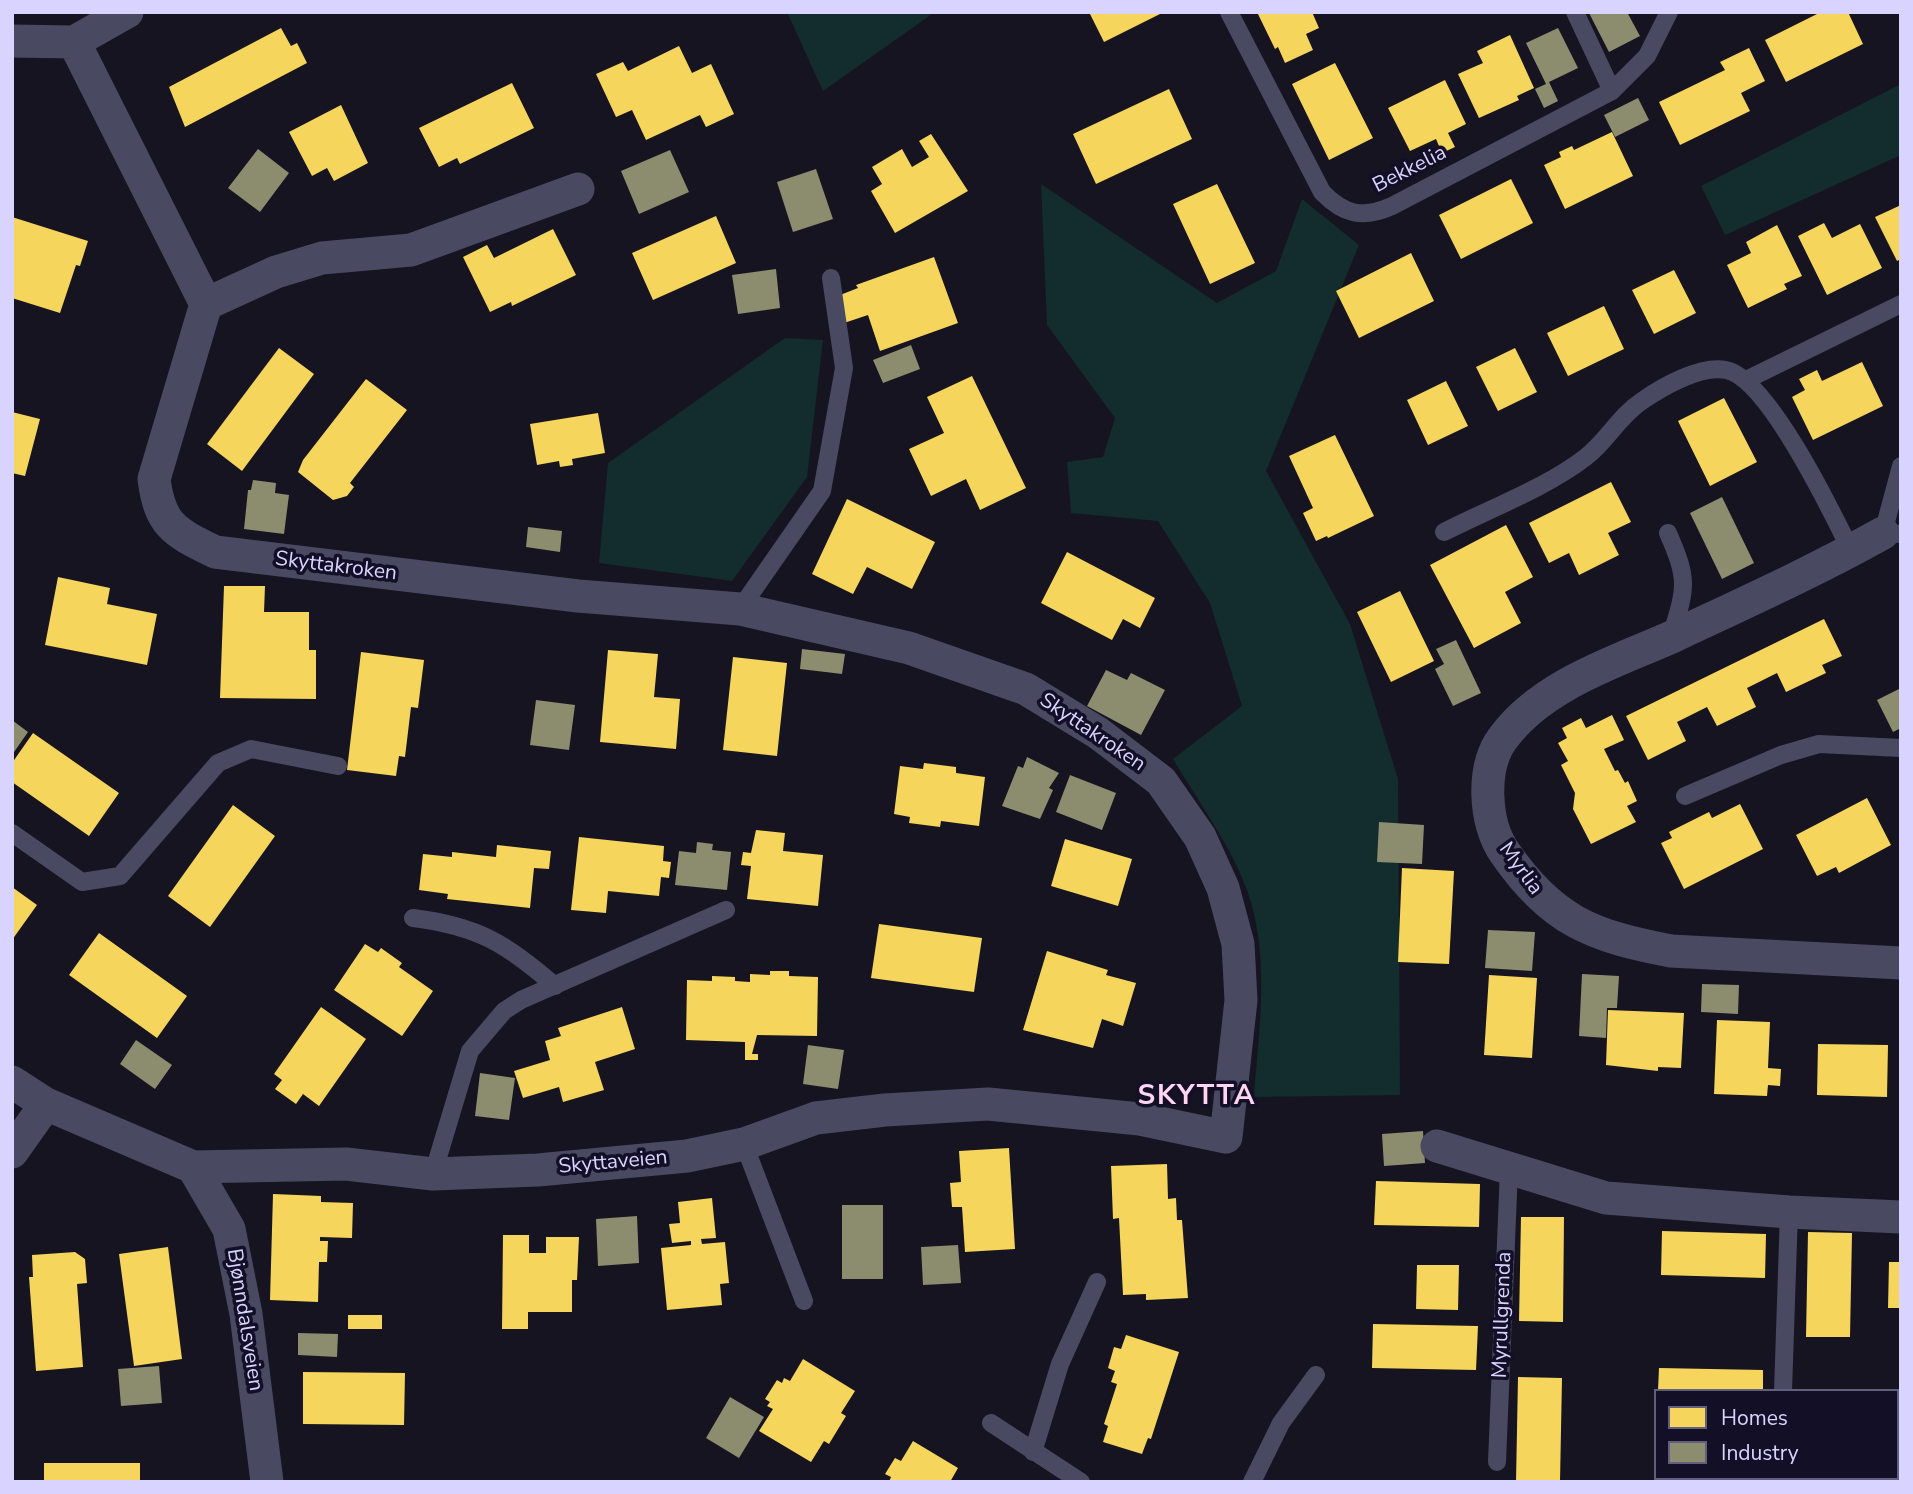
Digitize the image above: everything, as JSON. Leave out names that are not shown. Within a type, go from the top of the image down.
[{"type":"street","points":[[12,41],[74,42],[127,12]]},
{"type":"street","points":[[74,42],[206,304],[276,272],[322,258],[411,250],[578,189]]},
{"type":"street","name":"Skyttakroken","points":[[206,304],[154,479],[157,506],[177,533],[215,552],[579,596],[740,608],[909,648],[1026,689],[1098,733],[1161,781],[1199,837],[1223,888],[1238,944],[1241,1000],[1226,1137]]},
{"type":"street","name":"Myrlia","points":[[1892,534],[1560,690],[1527,712],[1501,740],[1490,773],[1490,808],[1501,848],[1516,870],[1540,898],[1580,926],[1639,945],[1723,956],[1901,963]]},
{"type":"street","name":"Skyttaveien","points":[[12,1082],[46,1104],[193,1167],[346,1164],[433,1174],[538,1170],[687,1156],[744,1144],[816,1118],[885,1110],[988,1104],[1140,1119],[1226,1137]]},
{"type":"street","points":[[12,1152],[46,1104]]},
{"type":"street","points":[[1437,1146],[1606,1198],[1789,1212],[1901,1217]]},
{"type":"street","name":"Bjønndalsveien","points":[[193,1167],[229,1229],[246,1314],[267,1482]]},
{"type":"lane","name":"Bekkelia","points":[[1229,12],[1322,192],[1340,208],[1359,216],[1392,206],[1612,91],[1647,57],[1669,12]]},
{"type":"lane","points":[[1575,12],[1612,91]]},
{"type":"lane","points":[[740,608],[822,491],[844,368],[831,278]]},
{"type":"lane","points":[[1746,380],[1901,304]]},
{"type":"lane","points":[[1444,532],[1587,457],[1627,412],[1654,393],[1706,371],[1723,369],[1746,380],[1771,411],[1813,478],[1851,551]]},
{"type":"lane","points":[[1892,534],[1901,466]]},
{"type":"lane","points":[[1668,533],[1685,574],[1685,587],[1671,637]]},
{"type":"lane","points":[[1685,796],[1781,755],[1819,744],[1901,748]]},
{"type":"lane","points":[[12,833],[82,882],[120,876],[218,763],[251,749],[338,766]]},
{"type":"lane","points":[[433,1174],[470,1051],[504,1011],[726,910]]},
{"type":"lane","points":[[413,918],[445,922],[495,939],[519,954],[555,986]]},
{"type":"lane","points":[[744,1144],[804,1301]]},
{"type":"lane","name":"Myrullgrenda","points":[[1497,1462],[1509,1169]]},
{"type":"lane","points":[[1783,1389],[1789,1212]]},
{"type":"lane","points":[[1033,1452],[1060,1364],[1097,1282]]},
{"type":"lane","points":[[1252,1482],[1280,1423],[1315,1375]]},
{"type":"lane","points":[[991,1423],[1081,1482]]},
{"type":"green space","points":[[787,12],[935,12],[823,91]]},
{"type":"green space","points":[[1901,84],[1901,155],[1725,235],[1701,186]]},
{"type":"green space","points":[[1041,184],[1217,303],[1276,271],[1302,199],[1359,245],[1266,471],[1350,624],[1398,779],[1400,1095],[1254,1097],[1261,960],[1252,906],[1228,850],[1173,759],[1242,706],[1210,603],[1158,521],[1071,513],[1067,462],[1103,457],[1115,418],[1047,325]]},
{"type":"green space","points":[[785,338],[823,340],[807,477],[732,581],[599,563],[608,463]]},
{"type":"building: Homes","points":[[1089,12],[1164,12],[1104,42]]},
{"type":"building: Homes","points":[[1257,12],[1312,12],[1319,28],[1306,34],[1313,50],[1285,63]]},
{"type":"building: Homes","points":[[1821,12],[1848,12],[1863,44],[1786,82],[1765,40]]},
{"type":"building: Homes","points":[[281,28],[291,46],[297,43],[307,63],[185,127],[169,87]]},
{"type":"building: Homes","points":[[1510,35],[1534,88],[1517,96],[1519,100],[1479,118],[1458,74],[1483,63],[1477,51]]},
{"type":"building: Homes","points":[[679,46],[692,73],[711,64],[734,114],[706,127],[700,115],[646,140],[632,110],[616,117],[596,74],[623,62],[628,71]]},
{"type":"building: Homes","points":[[1749,48],[1765,81],[1741,93],[1750,111],[1680,145],[1659,102],[1725,70],[1720,62]]},
{"type":"building: Homes","points":[[1335,63],[1373,138],[1329,160],[1292,84]]},
{"type":"building: Homes","points":[[1445,80],[1466,124],[1448,133],[1455,147],[1442,153],[1436,139],[1410,151],[1388,108]]},
{"type":"building: Homes","points":[[512,83],[534,128],[460,164],[457,158],[439,167],[419,128]]},
{"type":"building: Homes","points":[[1169,89],[1192,139],[1096,184],[1073,134]]},
{"type":"building: Homes","points":[[341,105],[368,163],[334,181],[327,168],[312,176],[289,132]]},
{"type":"building: Homes","points":[[1612,132],[1633,176],[1565,209],[1544,165],[1561,157],[1559,152],[1572,146],[1574,150]]},
{"type":"building: Homes","points":[[931,134],[968,191],[895,233],[871,191],[882,184],[872,167],[902,149],[912,167],[929,157],[919,141]]},
{"type":"building: Homes","points":[[1511,179],[1533,223],[1461,259],[1439,215]]},
{"type":"building: Homes","points":[[1217,184],[1255,263],[1210,284],[1173,204]]},
{"type":"building: Homes","points":[[1901,205],[1901,259],[1897,261],[1875,217]]},
{"type":"building: Homes","points":[[716,216],[736,263],[653,300],[632,253]]},
{"type":"building: Homes","points":[[12,217],[88,241],[80,266],[76,265],[60,313],[12,298]]},
{"type":"building: Homes","points":[[1824,223],[1832,238],[1860,224],[1882,268],[1827,295],[1798,236]]},
{"type":"building: Homes","points":[[1777,225],[1802,276],[1784,284],[1787,289],[1748,308],[1727,265],[1751,253],[1746,242]]},
{"type":"building: Homes","points":[[553,229],[576,275],[512,306],[511,302],[490,312],[463,257],[487,245],[494,258]]},
{"type":"building: Homes","points":[[1411,253],[1434,301],[1359,338],[1336,291]]},
{"type":"building: Homes","points":[[934,257],[958,323],[880,351],[868,315],[844,323],[835,297],[858,288],[856,285]]},
{"type":"building: Homes","points":[[1674,270],[1696,313],[1654,334],[1632,290]]},
{"type":"building: Homes","points":[[1604,306],[1624,349],[1568,376],[1547,333]]},
{"type":"building: Homes","points":[[279,348],[314,374],[242,471],[207,444]]},
{"type":"building: Homes","points":[[1515,348],[1537,392],[1498,411],[1476,367]]},
{"type":"building: Homes","points":[[1862,362],[1883,406],[1813,440],[1792,397],[1805,390],[1799,379],[1817,370],[1822,381]]},
{"type":"building: Homes","points":[[972,376],[1026,488],[980,510],[966,479],[931,496],[909,449],[944,433],[927,397]]},
{"type":"building: Homes","points":[[366,379],[407,410],[350,483],[354,487],[347,496],[333,500],[298,472],[303,460]]},
{"type":"building: Homes","points":[[1446,381],[1468,426],[1428,445],[1407,400]]},
{"type":"building: Homes","points":[[1724,398],[1757,462],[1710,486],[1678,421]]},
{"type":"building: Homes","points":[[12,412],[40,419],[25,476],[12,473]]},
{"type":"building: Homes","points":[[598,413],[605,453],[572,459],[573,465],[560,467],[559,461],[537,465],[530,424]]},
{"type":"building: Homes","points":[[1335,435],[1374,516],[1316,541],[1303,513],[1313,508],[1289,456]]},
{"type":"building: Homes","points":[[1611,482],[1631,522],[1608,533],[1619,555],[1579,575],[1569,553],[1549,563],[1529,523]]},
{"type":"building: Homes","points":[[847,499],[935,542],[912,589],[867,567],[853,594],[812,574]]},
{"type":"building: Homes","points":[[1506,525],[1533,577],[1505,592],[1521,623],[1474,648],[1430,565]]},
{"type":"building: Homes","points":[[1067,552],[1155,598],[1140,628],[1123,619],[1112,640],[1041,603]]},
{"type":"building: Homes","points":[[58,577],[110,588],[107,604],[157,614],[147,665],[45,645]]},
{"type":"building: Homes","points":[[224,586],[265,586],[264,612],[309,612],[309,650],[316,650],[316,699],[220,698]]},
{"type":"building: Homes","points":[[1400,591],[1434,661],[1391,682],[1357,612]]},
{"type":"building: Homes","points":[[1824,619],[1842,656],[1822,665],[1826,673],[1786,692],[1777,673],[1747,688],[1756,707],[1717,726],[1707,707],[1677,722],[1686,741],[1648,760],[1626,716]]},
{"type":"building: Homes","points":[[608,650],[658,654],[654,697],[680,699],[676,749],[600,742]]},
{"type":"building: Homes","points":[[361,652],[424,660],[418,708],[411,707],[405,757],[399,756],[396,776],[347,770]]},
{"type":"building: Homes","points":[[733,657],[787,663],[777,756],[723,750]]},
{"type":"building: Homes","points":[[1612,715],[1624,740],[1604,749],[1615,771],[1618,770],[1625,783],[1628,781],[1637,801],[1627,806],[1636,822],[1591,844],[1573,809],[1575,793],[1561,765],[1568,761],[1558,743],[1567,738],[1562,728],[1581,718],[1586,728]]},
{"type":"building: Homes","points":[[33,733],[119,793],[89,836],[12,782],[12,763]]},
{"type":"building: Homes","points":[[924,763],[956,767],[956,773],[985,777],[979,826],[941,821],[940,827],[909,823],[910,817],[894,814],[900,766],[923,769]]},
{"type":"building: Homes","points":[[1867,798],[1891,845],[1839,873],[1836,867],[1817,876],[1796,835]]},
{"type":"building: Homes","points":[[1740,804],[1763,849],[1684,889],[1661,843],[1672,838],[1669,832],[1709,812],[1712,818]]},
{"type":"building: Homes","points":[[233,805],[275,836],[210,927],[168,896]]},
{"type":"building: Homes","points":[[756,830],[785,833],[783,851],[823,855],[818,906],[747,899],[751,866],[741,865],[743,852],[751,853]]},
{"type":"building: Homes","points":[[579,837],[664,846],[663,861],[671,862],[669,878],[661,877],[659,896],[608,891],[606,913],[571,910]]},
{"type":"building: Homes","points":[[1065,839],[1132,859],[1118,906],[1051,886]]},
{"type":"building: Homes","points":[[497,845],[551,851],[549,869],[534,868],[530,908],[447,899],[448,894],[419,890],[423,854],[452,857],[452,852],[496,857]]},
{"type":"building: Homes","points":[[1402,868],[1454,871],[1449,964],[1398,962]]},
{"type":"building: Homes","points":[[12,887],[37,905],[12,940]]},
{"type":"building: Homes","points":[[879,924],[982,938],[974,992],[871,978]]},
{"type":"building: Homes","points":[[99,933],[187,996],[157,1038],[69,975]]},
{"type":"building: Homes","points":[[365,944],[378,952],[381,948],[402,963],[399,967],[433,991],[402,1036],[334,990]]},
{"type":"building: Homes","points":[[1047,951],[1108,970],[1106,975],[1136,983],[1123,1026],[1102,1019],[1093,1048],[1023,1030]]},
{"type":"building: Homes","points":[[770,971],[789,971],[789,976],[818,977],[817,1036],[757,1035],[752,1054],[758,1054],[758,1060],[745,1060],[745,1042],[686,1040],[687,980],[712,981],[712,976],[735,977],[735,981],[750,982],[750,974],[770,975]]},
{"type":"building: Homes","points":[[1489,975],[1537,978],[1532,1058],[1484,1055]]},
{"type":"building: Homes","points":[[321,1007],[366,1039],[319,1106],[303,1094],[296,1104],[275,1089],[282,1080],[274,1074]]},
{"type":"building: Homes","points":[[622,1007],[635,1049],[595,1062],[604,1090],[563,1102],[559,1087],[523,1098],[514,1071],[550,1060],[545,1041],[561,1036],[558,1028]]},
{"type":"building: Homes","points":[[1608,1010],[1684,1013],[1681,1068],[1658,1067],[1658,1071],[1606,1065]]},
{"type":"building: Homes","points":[[1717,1020],[1770,1022],[1768,1068],[1781,1069],[1780,1086],[1768,1085],[1767,1096],[1714,1094]]},
{"type":"building: Homes","points":[[1818,1044],[1888,1045],[1887,1097],[1817,1095]]},
{"type":"building: Homes","points":[[1009,1148],[1015,1249],[965,1252],[962,1207],[952,1207],[950,1183],[961,1182],[959,1151]]},
{"type":"building: Homes","points":[[1167,1164],[1168,1199],[1176,1198],[1177,1220],[1182,1220],[1188,1298],[1146,1300],[1146,1294],[1123,1295],[1119,1218],[1113,1219],[1111,1166]]},
{"type":"building: Homes","points":[[1376,1181],[1480,1184],[1479,1227],[1374,1225]]},
{"type":"building: Homes","points":[[273,1194],[321,1196],[321,1202],[353,1203],[352,1238],[320,1237],[320,1241],[328,1241],[327,1262],[319,1262],[318,1302],[270,1300]]},
{"type":"building: Homes","points":[[712,1198],[716,1238],[701,1239],[702,1244],[725,1242],[729,1283],[720,1284],[722,1305],[667,1310],[661,1248],[691,1245],[691,1241],[672,1243],[669,1224],[680,1223],[678,1202]]},
{"type":"building: Homes","points":[[1521,1217],[1564,1217],[1563,1322],[1519,1321]]},
{"type":"building: Homes","points":[[1662,1231],[1766,1234],[1765,1278],[1661,1275]]},
{"type":"building: Homes","points":[[1808,1232],[1852,1233],[1850,1337],[1806,1337]]},
{"type":"building: Homes","points":[[503,1235],[529,1235],[529,1253],[546,1253],[546,1237],[579,1237],[577,1280],[572,1280],[572,1312],[528,1312],[528,1329],[502,1329]]},
{"type":"building: Homes","points":[[168,1247],[182,1359],[134,1366],[119,1254]]},
{"type":"building: Homes","points":[[75,1252],[85,1259],[87,1283],[77,1284],[83,1367],[36,1371],[29,1277],[33,1277],[32,1255]]},
{"type":"building: Homes","points":[[1889,1262],[1901,1262],[1901,1308],[1888,1308]]},
{"type":"building: Homes","points":[[1417,1265],[1459,1265],[1458,1310],[1416,1309]]},
{"type":"building: Homes","points":[[348,1315],[382,1315],[382,1329],[348,1329]]},
{"type":"building: Homes","points":[[1373,1324],[1478,1326],[1476,1370],[1372,1368]]},
{"type":"building: Homes","points":[[1126,1335],[1179,1352],[1151,1439],[1148,1438],[1142,1454],[1103,1442],[1108,1426],[1104,1424],[1117,1384],[1111,1382],[1115,1371],[1108,1368],[1114,1347],[1121,1349]]},
{"type":"building: Homes","points":[[803,1359],[855,1391],[841,1413],[846,1416],[829,1444],[824,1441],[811,1462],[759,1431],[773,1409],[767,1406],[770,1402],[765,1399],[777,1380],[782,1383],[784,1378],[790,1381]]},
{"type":"building: Homes","points":[[1659,1368],[1763,1370],[1763,1389],[1658,1389]]},
{"type":"building: Homes","points":[[303,1372],[405,1373],[404,1425],[303,1424]]},
{"type":"building: Homes","points":[[1518,1377],[1562,1378],[1560,1482],[1516,1482]]},
{"type":"building: Homes","points":[[913,1441],[958,1468],[950,1482],[889,1482],[891,1477],[885,1474],[895,1458],[901,1461]]},
{"type":"building: Homes","points":[[44,1463],[140,1463],[140,1482],[44,1482]]},
{"type":"building: Homes","points":[[1803,1480],[1847,1480],[1847,1482]]},
{"type":"building: Industry","points":[[1627,12],[1640,36],[1609,52],[1589,13]]},
{"type":"building: Industry","points":[[1558,28],[1578,68],[1549,82],[1558,101],[1544,108],[1535,89],[1546,84],[1526,43]]},
{"type":"building: Industry","points":[[1638,98],[1649,120],[1615,137],[1604,115]]},
{"type":"building: Industry","points":[[258,149],[289,173],[260,212],[228,188]]},
{"type":"building: Industry","points":[[670,150],[689,192],[639,214],[621,171]]},
{"type":"building: Industry","points":[[816,169],[833,219],[793,232],[777,182]]},
{"type":"building: Industry","points":[[776,269],[780,308],[738,314],[732,275]]},
{"type":"building: Industry","points":[[911,345],[920,369],[883,383],[873,360]]},
{"type":"building: Industry","points":[[253,480],[276,483],[275,493],[289,495],[284,534],[244,529],[248,490],[251,490]]},
{"type":"building: Industry","points":[[1722,497],[1754,563],[1722,579],[1690,513]]},
{"type":"building: Industry","points":[[528,527],[562,531],[560,552],[526,547]]},
{"type":"building: Industry","points":[[1456,640],[1481,693],[1453,706],[1435,669],[1444,664],[1436,649]]},
{"type":"building: Industry","points":[[802,649],[845,654],[842,674],[800,669]]},
{"type":"building: Industry","points":[[1106,670],[1127,680],[1131,673],[1165,690],[1141,735],[1087,706]]},
{"type":"building: Industry","points":[[1901,688],[1901,728],[1893,732],[1877,700]]},
{"type":"building: Industry","points":[[536,700],[575,705],[569,750],[530,745]]},
{"type":"building: Industry","points":[[12,720],[28,732],[12,755]]},
{"type":"building: Industry","points":[[1027,757],[1059,773],[1049,788],[1053,790],[1040,819],[1002,806],[1018,766],[1023,768]]},
{"type":"building: Industry","points":[[1070,775],[1116,793],[1102,830],[1056,812]]},
{"type":"building: Industry","points":[[1379,822],[1424,825],[1422,864],[1377,862]]},
{"type":"building: Industry","points":[[697,842],[713,844],[712,850],[731,852],[727,890],[675,885],[679,851],[696,853]]},
{"type":"building: Industry","points":[[1488,930],[1535,932],[1532,971],[1485,968]]},
{"type":"building: Industry","points":[[1582,974],[1619,976],[1617,1008],[1607,1008],[1606,1038],[1579,1036]]},
{"type":"building: Industry","points":[[1702,984],[1739,985],[1738,1014],[1701,1012]]},
{"type":"building: Industry","points":[[136,1040],[172,1065],[155,1089],[120,1064]]},
{"type":"building: Industry","points":[[808,1045],[844,1050],[838,1089],[803,1084]]},
{"type":"building: Industry","points":[[480,1073],[515,1078],[509,1120],[475,1116]]},
{"type":"building: Industry","points":[[1423,1131],[1425,1163],[1384,1166],[1382,1134]]},
{"type":"building: Industry","points":[[842,1205],[883,1205],[883,1279],[842,1279]]},
{"type":"building: Industry","points":[[637,1216],[639,1263],[598,1266],[596,1219]]},
{"type":"building: Industry","points":[[958,1245],[961,1283],[923,1285],[921,1247]]},
{"type":"building: Industry","points":[[298,1333],[338,1334],[337,1357],[298,1355]]},
{"type":"building: Industry","points":[[159,1366],[162,1403],[121,1406],[118,1369]]},
{"type":"building: Industry","points":[[730,1397],[764,1417],[739,1458],[706,1438]]},
{"type":"district","name":"SKYTTA","points":[[1197,1097]]}]
